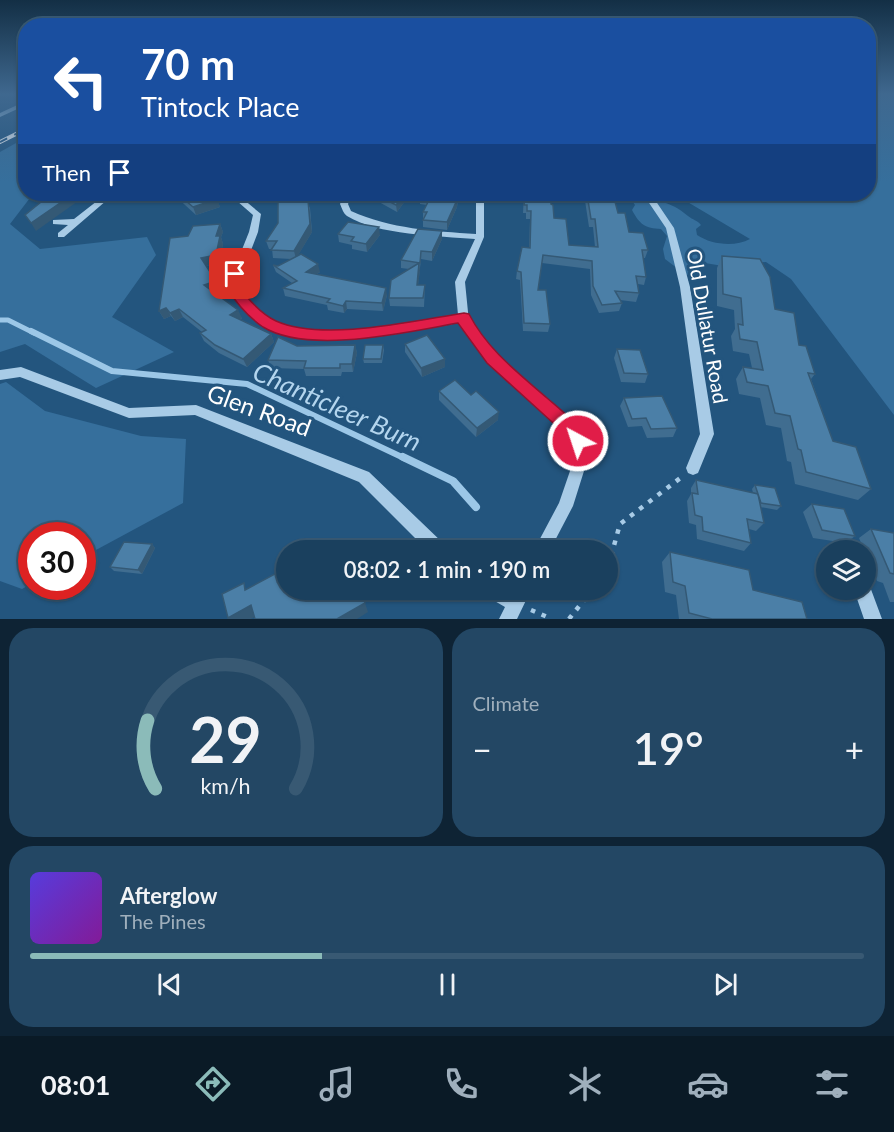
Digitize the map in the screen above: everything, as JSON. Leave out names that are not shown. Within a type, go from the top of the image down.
[{"type":"street","points":[[61,235],[101,201]]},
{"type":"street","points":[[241,201],[257,214],[256,231],[244,250],[232,287],[243,301],[268,323],[288,331],[306,334],[365,333],[464,318]]},
{"type":"street","points":[[345,201],[344,204],[348,213],[369,224],[400,230],[480,237]]},
{"type":"street","points":[[480,201],[480,237],[460,282],[464,323],[492,359],[569,427],[578,441],[577,471],[565,506],[547,540]]},
{"type":"street","name":"Old Dullatur Road","points":[[652,201],[669,228],[685,287],[707,434],[693,468]]},
{"type":"street","points":[[56,222],[76,222]]},
{"type":"street","name":"Glen Road","points":[[0,375],[21,372],[129,414],[196,410],[364,477],[428,540]]},
{"type":"street","points":[[866,600],[873,619]]},
{"type":"path","points":[[616,540],[620,524],[693,468]]},
{"type":"path","points":[[569,619],[584,600]]},
{"type":"path","points":[[515,604],[552,619]]},
{"type":"shaded area","points":[[876,124],[894,124],[894,415],[791,279],[766,262],[723,266],[699,262],[689,264],[691,274],[686,275],[665,259],[663,249],[667,236],[661,229],[647,227],[640,222],[632,210],[635,205],[632,201],[660,201],[675,207],[701,225],[696,229],[697,235],[716,243],[731,244],[750,239],[686,201],[876,201]]},
{"type":"shaded area","points":[[18,142],[18,201],[28,201],[10,224],[40,249],[147,237],[156,255],[112,317],[174,352],[96,388],[25,344],[0,352],[0,152]]},
{"type":"shaded area","points":[[6,382],[45,411],[141,436],[186,439],[183,503],[96,550],[96,522],[18,522],[18,588],[0,581],[0,384]]},
{"type":"building","points":[[42,201],[63,201],[31,223],[25,215]]},
{"type":"building","points":[[186,201],[211,201],[193,207]]},
{"type":"building","points":[[278,201],[308,201],[310,224],[294,251],[271,250],[277,241],[266,241],[278,223]]},
{"type":"building","points":[[428,201],[457,201],[447,222],[423,220],[427,212],[423,212]]},
{"type":"building","points":[[524,201],[551,201],[554,218],[566,219],[569,245],[598,247],[595,219],[591,219],[588,201],[615,201],[618,213],[625,213],[629,232],[643,233],[648,250],[642,250],[646,277],[636,276],[639,293],[615,291],[622,303],[602,305],[593,286],[592,261],[543,255],[538,290],[546,290],[550,324],[524,323],[521,272],[517,271],[522,247],[530,248],[531,211],[527,211],[527,205],[524,205]]},
{"type":"building","points":[[348,222],[379,227],[366,244],[351,241],[354,237],[338,234]]},
{"type":"building","points":[[220,224],[216,236],[220,236],[216,255],[201,258],[216,281],[204,285],[238,310],[230,315],[271,334],[243,359],[215,345],[200,333],[206,330],[179,309],[170,313],[166,308],[159,311],[170,238],[188,236],[193,226]]},
{"type":"building","points":[[418,229],[442,231],[432,252],[421,251],[420,263],[401,260]]},
{"type":"building","points":[[301,254],[318,264],[306,272],[386,288],[382,303],[346,301],[343,306],[327,302],[330,299],[283,288],[297,281],[273,265],[278,266]]},
{"type":"building","points":[[722,256],[760,259],[770,277],[775,309],[794,313],[799,345],[806,346],[815,374],[808,373],[833,441],[856,447],[871,489],[806,472],[790,416],[775,413],[768,386],[747,382],[743,367],[763,370],[757,342],[740,339],[738,324],[743,325],[741,298],[723,294]]},
{"type":"building","points":[[419,263],[417,285],[425,285],[423,298],[389,298],[391,280]]},
{"type":"building","points":[[427,335],[445,359],[421,368],[405,344]]},
{"type":"building","points":[[278,337],[297,346],[355,345],[352,364],[340,364],[340,368],[304,368],[306,361],[268,360]]},
{"type":"building","points":[[365,345],[383,345],[381,359],[363,359]]},
{"type":"building","points":[[617,349],[640,350],[648,374],[624,373]]},
{"type":"building","points":[[455,380],[471,395],[476,391],[499,412],[477,428],[439,391]]},
{"type":"building","points":[[662,396],[677,428],[651,429],[646,418],[632,419],[624,398]]},
{"type":"building","points":[[696,480],[758,494],[764,523],[747,519],[751,543],[703,531],[702,517],[695,515],[692,493],[698,494]]},
{"type":"building","points":[[755,485],[775,488],[781,506],[761,503]]},
{"type":"building","points":[[812,504],[844,509],[855,536],[822,530]]},
{"type":"building","points":[[871,529],[894,533],[894,574],[890,573]]},
{"type":"building","points":[[124,542],[152,544],[138,570],[110,567]]},
{"type":"building","points":[[670,552],[749,570],[753,590],[802,602],[807,619],[712,619],[689,613],[685,586],[673,582]]},
{"type":"building","points":[[276,573],[276,600],[364,600],[365,603],[337,619],[255,619],[251,605],[228,618],[222,594],[244,583],[245,590]]},
{"type":"waterway","name":"Chanticleer Burn","points":[[0,320],[8,320],[34,333]]},
{"type":"waterway","name":"Chanticleer Burn","points":[[31,331],[112,371],[247,384],[406,459]]},
{"type":"waterway","name":"Chanticleer Burn","points":[[403,457],[453,481],[476,507]]},
{"type":"railway","points":[[0,142],[18,133]]},
{"type":"route","points":[[235,274],[232,287],[243,301],[268,323],[288,331],[306,334],[365,333],[464,318],[464,323],[492,359],[569,427],[578,441]]}]
